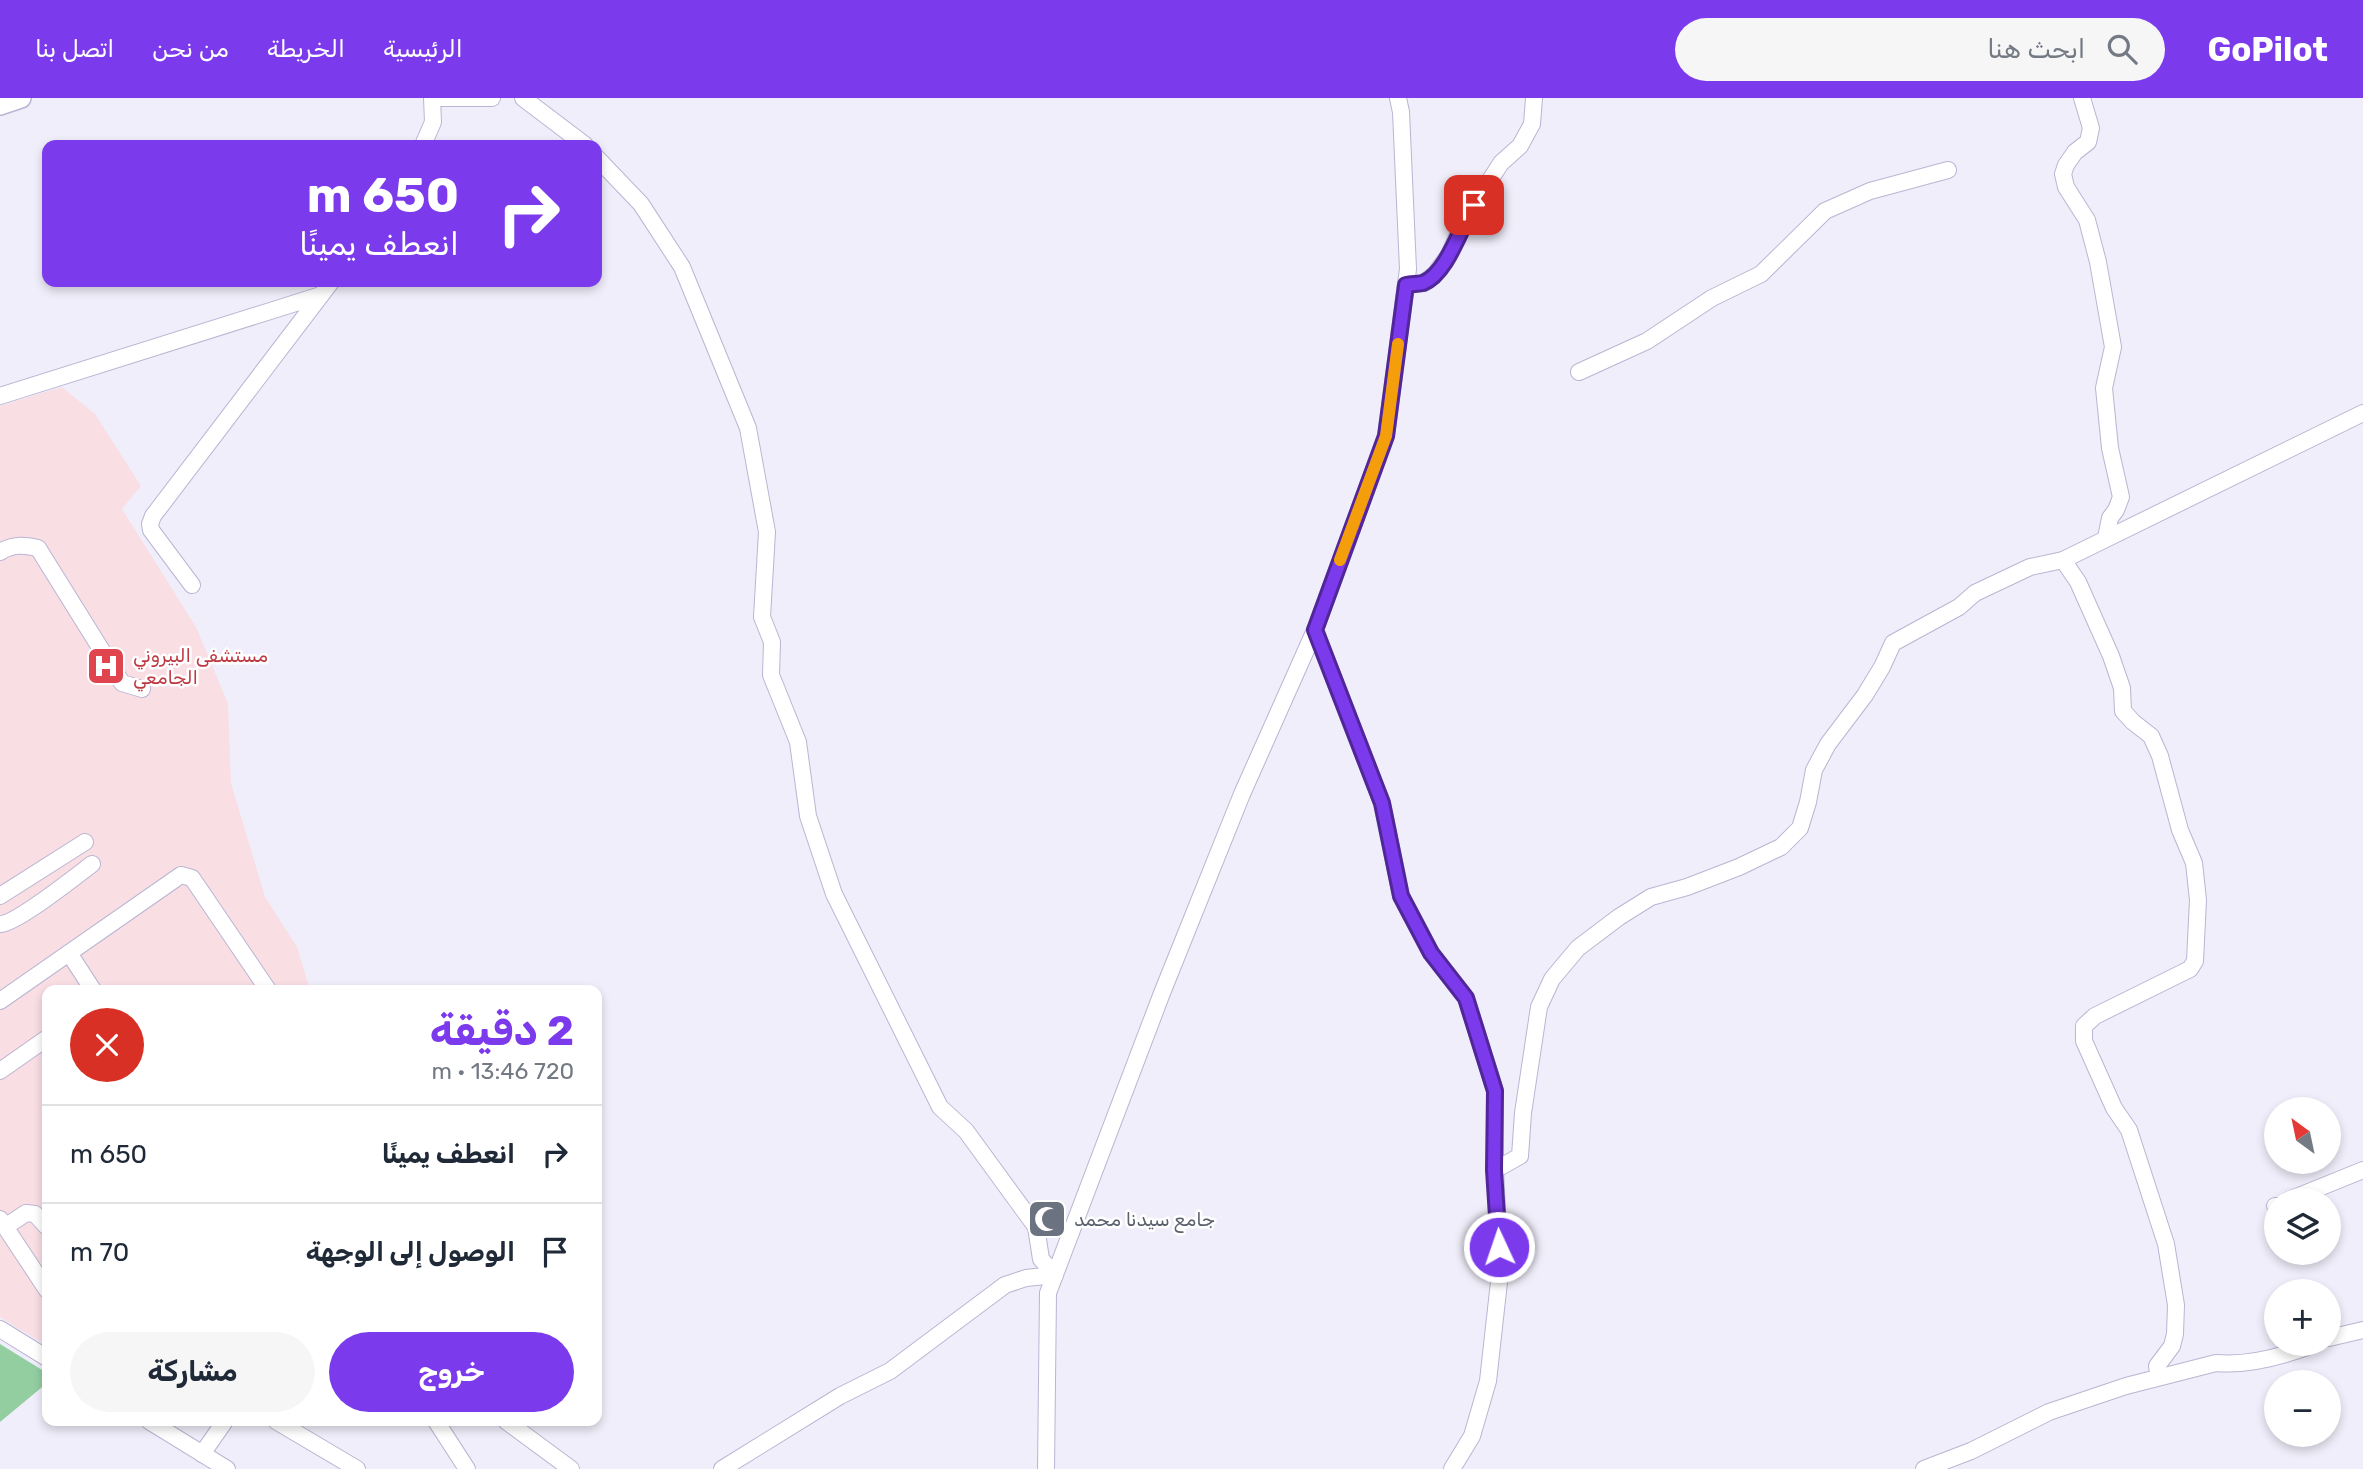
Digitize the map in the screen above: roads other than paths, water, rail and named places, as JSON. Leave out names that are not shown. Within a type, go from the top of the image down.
[{"type":"main road","points":[[0,105],[21,98]]},
{"type":"street","points":[[425,140],[433,122],[432,98]]},
{"type":"street","points":[[440,98],[492,98]]},
{"type":"street","points":[[523,98],[578,140]]},
{"type":"street","points":[[1045,1469],[1048,1293],[1162,993],[1242,794],[1315,630],[1386,436],[1408,269],[1401,112],[1398,98]]},
{"type":"street","points":[[1406,285],[1424,282],[1435,274],[1449,255],[1477,200],[1501,163],[1520,146],[1532,124],[1534,98]]},
{"type":"street","points":[[2082,98],[2091,128],[2088,142],[2075,152],[2063,174],[2066,187],[2087,220],[2098,262],[2113,347],[2104,388],[2110,448],[2121,497],[2110,518],[2106,538]]},
{"type":"street","points":[[602,163],[641,204],[682,267],[748,428],[767,532],[762,617],[772,642],[771,675],[798,742],[808,816],[834,894],[940,1107],[966,1131],[1036,1227],[1041,1259],[1055,1275]]},
{"type":"street","points":[[1579,372],[1647,341],[1712,298],[1761,274],[1825,211],[1870,191],[1948,170]]},
{"type":"street","points":[[0,396],[326,288]]},
{"type":"street","points":[[192,585],[151,530],[153,516],[326,288]]},
{"type":"street","points":[[1494,1170],[1520,1156],[1522,1113],[1539,1007],[1552,979],[1578,948],[1651,897],[1687,887],[1781,847],[1800,828],[1814,770],[1828,744],[1865,695],[1893,643],[1959,607],[1975,593],[2030,566],[2063,560],[2363,412]]},
{"type":"street","points":[[0,552],[22,545],[38,548],[122,682],[142,688]]},
{"type":"street","points":[[2063,560],[2078,582],[2111,656],[2122,688],[2123,711],[2151,736],[2160,756],[2180,830],[2194,863],[2198,900],[2196,961],[2190,970],[2095,1016],[2084,1026],[2084,1041],[2114,1108],[2129,1130],[2166,1244],[2176,1305],[2175,1334],[2172,1346],[2157,1366],[2159,1377]]},
{"type":"street","points":[[1315,630],[1382,803],[1401,896],[1431,953],[1466,998],[1495,1091],[1494,1170],[1500,1273],[1488,1381],[1472,1436],[1452,1469]]},
{"type":"street","points":[[0,895],[85,842]]},
{"type":"street","points":[[0,924],[6,924],[36,905],[92,864]]},
{"type":"street","points":[[0,1001],[181,875],[192,878],[265,985]]},
{"type":"street","points":[[69,953],[90,985]]},
{"type":"street","points":[[0,1071],[42,1042]]},
{"type":"street","points":[[2319,1188],[2363,1170]]},
{"type":"street","points":[[42,1221],[36,1214],[26,1213],[3,1223],[42,1279]]},
{"type":"street","points":[[722,1469],[840,1396],[890,1371],[1005,1284],[1026,1278],[1055,1275]]},
{"type":"street","points":[[0,1329],[42,1355]]},
{"type":"street","points":[[2341,1335],[2363,1330]]},
{"type":"street","points":[[1924,1469],[1971,1451],[2049,1412],[2159,1377],[2216,1363],[2230,1364],[2275,1356]]},
{"type":"street","points":[[157,1426],[227,1469]]},
{"type":"street","points":[[202,1454],[222,1426]]},
{"type":"street","points":[[285,1426],[358,1469]]},
{"type":"street","points":[[439,1426],[467,1469]]},
{"type":"street","points":[[513,1426],[571,1469]]},
{"type":"place","name":"مستشفى البيروني الجامعي","points":[[106,666]]},
{"type":"place","name":"جامع سيدنا محمد","points":[[1047,1219]]}]
